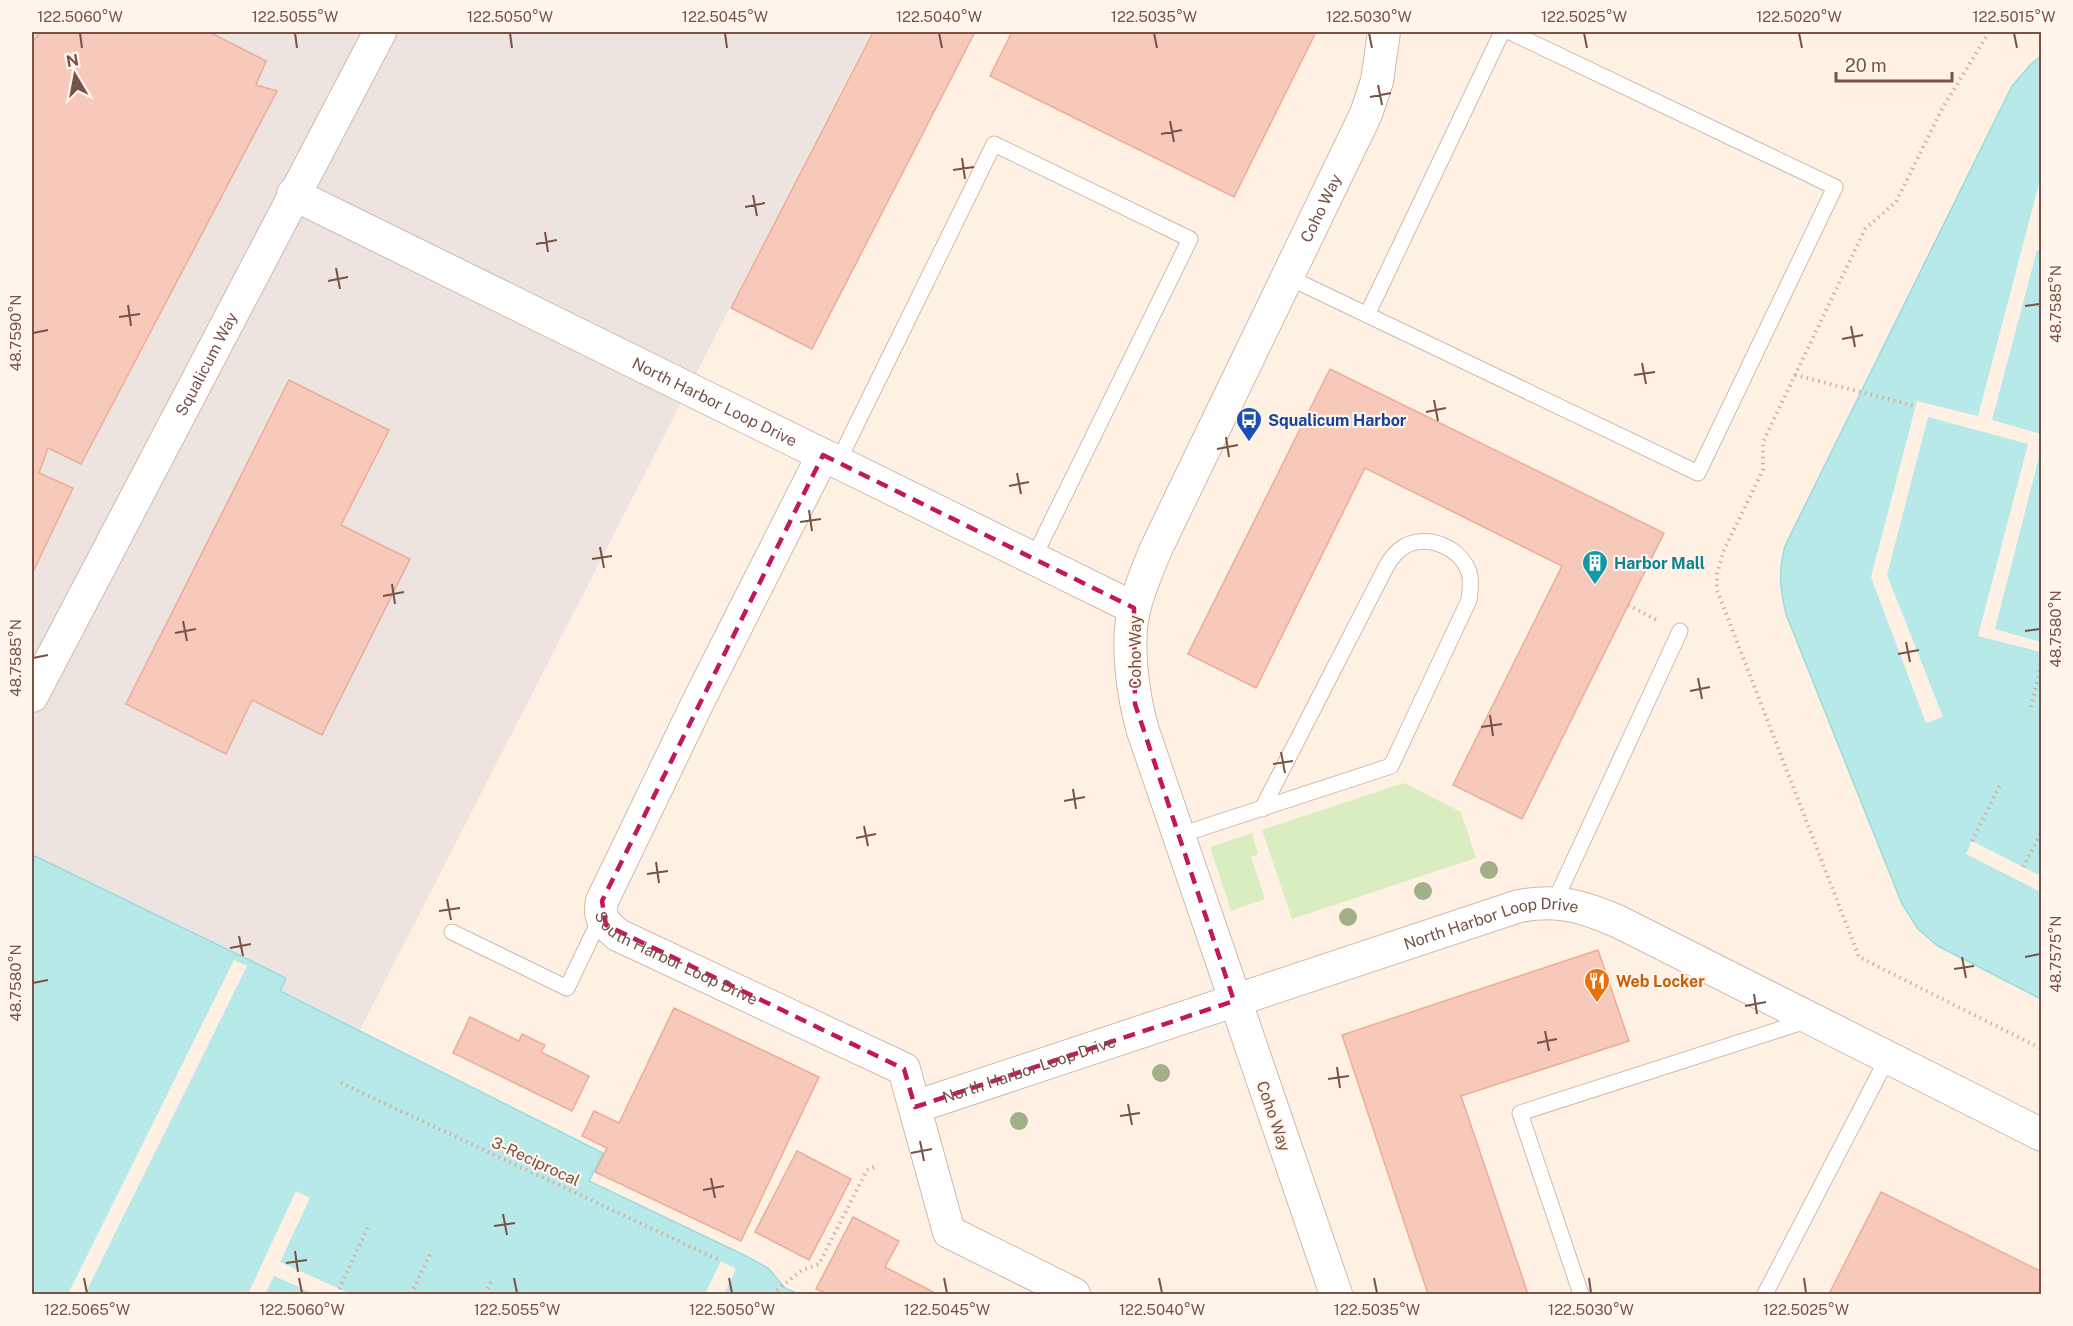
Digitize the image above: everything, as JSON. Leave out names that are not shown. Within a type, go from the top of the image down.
[{"type":"street","name":"Squalicum Way","points":[[32,696],[380,32]]},
{"type":"street","name":"Coho Way","points":[[1336,1294],[1177,836],[1135,704],[1132,665],[1134,609],[1155,549],[1366,114],[1377,81],[1384,32]]},
{"type":"street","name":"North Harbor Loop Drive","points":[[294,194],[1134,609]]},
{"type":"street","name":"South Harbor Loop Drive","points":[[831,459],[699,700],[608,890],[601,907],[601,917],[606,925],[618,935],[904,1069],[949,1232],[1074,1294]]},
{"type":"street","name":"North Harbor Loop Drive","points":[[915,1107],[1519,906],[1554,903],[1570,904],[1592,910],[1617,921],[2042,1135]]},
{"type":"lane","points":[[1367,315],[1502,32]]},
{"type":"lane","points":[[1288,277],[1698,473],[1835,187],[1510,32]]},
{"type":"lane","points":[[831,459],[994,144],[1190,239],[1034,559]]},
{"type":"lane","points":[[1177,836],[1262,809],[1391,766],[1469,600],[1471,585],[1468,571],[1461,558],[1450,548],[1436,542],[1421,542],[1406,546],[1394,554],[1262,809]]},
{"type":"lane","points":[[1554,903],[1680,631]]},
{"type":"lane","points":[[452,932],[567,988],[601,917]]},
{"type":"lane","points":[[1581,1294],[1520,1113],[1812,1019]]},
{"type":"lane","points":[[1765,1294],[1888,1058]]},
{"type":"path","points":[[1989,32],[1942,109],[1896,202],[1865,229],[1763,442],[1763,470],[1724,552],[1717,574],[1717,590],[1859,957],[2042,1049]]},
{"type":"path","points":[[1795,375],[1915,406]]},
{"type":"path","points":[[2031,707],[2042,662]]},
{"type":"path","points":[[1972,841],[2001,783]]},
{"type":"path","points":[[2023,867],[2042,831]]},
{"type":"path","name":"3-Reciprocal","points":[[341,1083],[721,1261]]},
{"type":"path","points":[[772,1294],[802,1270],[819,1264],[867,1170],[878,1166]]},
{"type":"path","points":[[339,1289],[369,1225]]},
{"type":"path","points":[[411,1294],[430,1254]]},
{"type":"path","points":[[485,1294],[491,1282]]},
{"type":"highlighted area","points":[[823,455],[1134,608],[1135,704],[1234,1001],[915,1107],[904,1069],[606,925],[602,901]]},
{"type":"shaded area","points":[[32,32],[871,32],[359,1032],[280,991],[286,978],[35,856],[32,863]]},
{"type":"green space","points":[[1404,783],[1461,812],[1476,858],[1292,919],[1262,830]]},
{"type":"green space","points":[[1252,833],[1258,854],[1251,857],[1265,899],[1231,911],[1210,847]]},
{"type":"water","points":[[2041,56],[2041,999],[1938,946],[1918,929],[1902,904],[1786,614],[1782,596],[1781,564],[1785,546],[2012,86]]},
{"type":"water","points":[[35,856],[286,978],[280,991],[603,1153],[589,1181],[742,1254],[768,1268],[785,1288],[799,1294],[32,1294],[32,863]]},
{"type":"pier","points":[[2041,176],[2041,251],[2037,250],[1992,420],[2041,434],[2041,449],[1995,629],[2041,642],[2041,652],[1978,636],[2028,444],[1928,417],[1887,575],[1943,717],[1926,723],[1871,577],[1917,401],[1978,416]]},
{"type":"pier","points":[[1972,841],[2041,876],[2041,892],[1966,854]]},
{"type":"pier","points":[[234,960],[247,966],[85,1294],[68,1294]]},
{"type":"pier","points":[[296,1191],[310,1198],[280,1262],[351,1294],[314,1294],[274,1276],[265,1294],[248,1294]]},
{"type":"pier","points":[[721,1261],[736,1269],[724,1294],[705,1294]]},
{"type":"building","points":[[40,32],[209,32],[266,61],[256,85],[277,91],[81,464],[48,448],[39,473],[73,488],[32,574],[32,43]]},
{"type":"building","points":[[873,32],[975,32],[812,349],[731,308]]},
{"type":"building","points":[[1012,32],[1316,32],[1234,197],[990,76]]},
{"type":"building","name":"Harbor Mall","points":[[1330,369],[1664,533],[1522,819],[1453,785],[1562,566],[1365,468],[1256,688],[1188,654]]},
{"type":"building","points":[[289,380],[389,430],[341,525],[410,559],[322,735],[252,700],[226,754],[126,704]]},
{"type":"building","points":[[1598,950],[1629,1041],[1461,1096],[1528,1294],[1428,1294],[1342,1035]]},
{"type":"building","points":[[674,1008],[819,1077],[741,1241],[595,1172],[607,1148],[582,1136],[594,1111],[619,1123]]},
{"type":"building","points":[[470,1017],[519,1041],[522,1034],[545,1045],[541,1052],[589,1076],[572,1111],[453,1053]]},
{"type":"building","points":[[797,1151],[851,1179],[809,1260],[755,1232]]},
{"type":"building","points":[[1881,1192],[2042,1272],[2042,1294],[1829,1294]]},
{"type":"building","points":[[853,1217],[899,1241],[885,1267],[937,1294],[827,1294],[816,1289]]},
{"type":"place","name":"Squalicum Harbor","points":[[1249,443]]},
{"type":"place","name":"Harbor Mall","points":[[1595,586]]},
{"type":"place","name":"Web Locker","points":[[1597,1004]]}]
